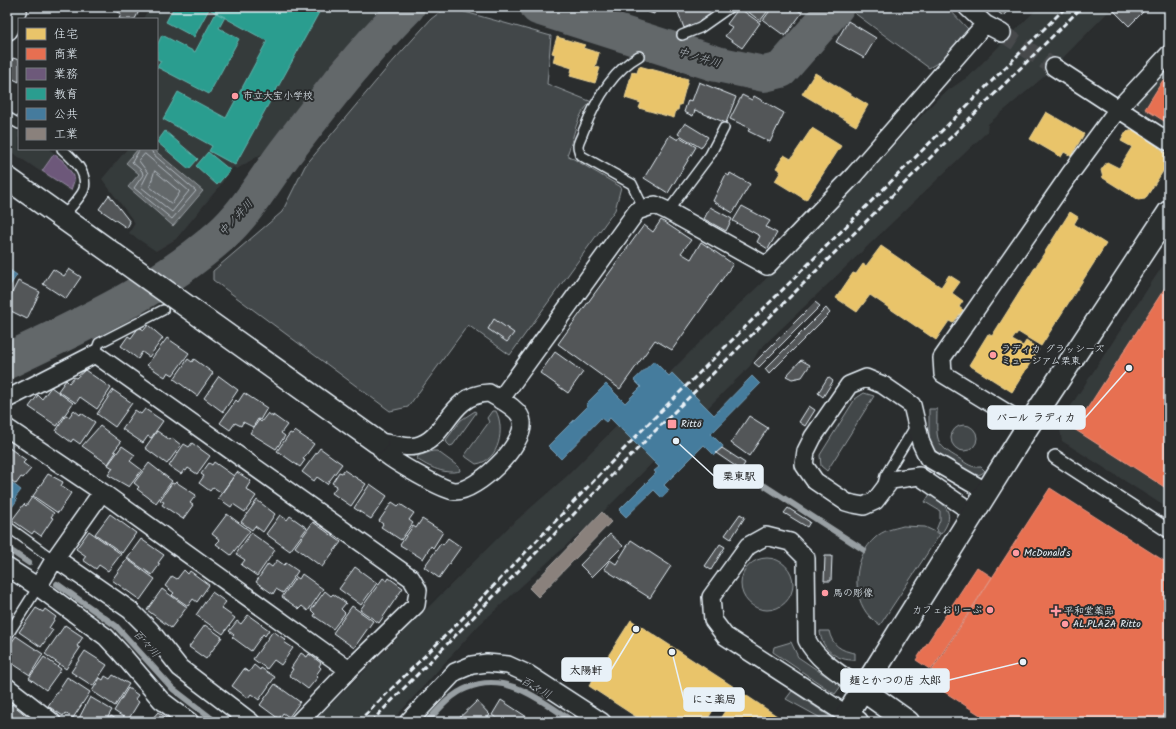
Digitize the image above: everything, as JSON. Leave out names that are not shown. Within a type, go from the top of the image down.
[{"type":"street","points":[[7,29],[16,7]]},
{"type":"street","points":[[967,7],[985,24],[1002,34]]},
{"type":"street","points":[[500,400],[637,211],[655,205],[767,266],[854,175],[985,24]]},
{"type":"street","points":[[1028,426],[943,374],[942,358],[1070,174],[1118,109],[1169,54]]},
{"type":"street","points":[[1054,67],[1169,142]]},
{"type":"street","points":[[7,178],[138,270],[167,302],[377,442],[384,452],[441,486],[455,491],[470,486],[483,478],[509,453],[522,431],[522,421],[516,412],[489,393],[477,394],[452,412],[432,440],[418,446],[406,448],[388,442],[377,442]]},
{"type":"street","points":[[908,722],[863,690],[826,662],[811,648],[807,640],[806,558],[790,542],[766,536],[748,546],[711,597],[713,620],[725,636],[852,719],[863,690],[973,513],[1028,426],[1169,212]]},
{"type":"street","points":[[7,399],[95,354],[411,578],[418,590],[416,605],[349,670],[299,722]]},
{"type":"street","points":[[973,513],[919,476],[891,480],[875,501],[864,506],[846,502],[815,482],[804,465],[806,451],[813,437],[848,385],[866,378],[883,385],[912,405],[916,425],[928,458],[987,492]]},
{"type":"street","points":[[7,428],[102,492],[349,670]]},
{"type":"street","points":[[1055,457],[1169,530]]},
{"type":"street","points":[[38,587],[55,559],[102,492]]},
{"type":"street","points":[[55,559],[130,610],[150,630],[180,668],[251,722]]},
{"type":"street","points":[[7,567],[38,587],[106,637],[161,700],[190,722]]},
{"type":"street","points":[[408,722],[455,672],[472,665],[487,663],[508,665],[528,674],[602,722]]},
{"type":"street","points":[[7,687],[52,722]]},
{"type":"lane","points":[[682,35],[700,28],[730,7]]},
{"type":"lane","points":[[639,56],[632,60],[615,76],[603,92],[588,119],[578,146],[580,155],[632,184],[644,209]]},
{"type":"lane","points":[[7,117],[18,123]]},
{"type":"lane","points":[[668,211],[710,154],[724,128]]},
{"type":"lane","points":[[63,150],[78,164],[84,178],[84,190],[63,217]]},
{"type":"lane","points":[[95,354],[99,343],[167,302]]},
{"type":"lane","points":[[881,492],[885,476],[916,425]]},
{"type":"lane","points":[[7,526],[55,559]]},
{"type":"lane","points":[[7,636],[38,587]]},
{"type":"shaded area","points":[[149,7],[379,7],[373,20],[268,150],[237,169],[233,167],[219,187],[176,239],[156,251],[129,233],[135,223],[102,179],[126,150],[158,150],[158,18],[144,18]]},
{"type":"shaded area","points":[[447,7],[551,36],[547,84],[592,102],[582,112],[567,155],[621,187],[615,210],[510,355],[468,325],[408,407],[390,411],[213,280],[213,271],[282,212],[305,166],[387,68],[431,19]]},
{"type":"shaded area","points":[[851,7],[947,7],[968,29],[944,59],[929,68],[849,9]]},
{"type":"shaded area","points":[[1039,7],[1113,7],[1046,75],[988,124],[987,132],[759,350],[750,366],[604,511],[479,625],[391,722],[313,722],[510,526],[567,476],[716,326],[789,257],[940,96],[969,76]]},
{"type":"shaded area","points":[[1169,67],[1169,128],[1132,104]]},
{"type":"shaded area","points":[[7,125],[18,131],[18,150],[50,150],[64,161],[75,174],[76,181],[71,192],[7,149]]},
{"type":"shaded area","points":[[1169,256],[1169,509],[1062,441],[1059,424]]},
{"type":"shaded area","points":[[864,393],[874,396],[827,471],[821,466],[820,455],[855,399]]},
{"type":"shaded area","points":[[929,409],[937,409],[938,440],[945,449],[967,464],[975,467],[981,467],[985,471],[981,474],[972,476],[948,461],[937,452],[929,442]]},
{"type":"shaded area","points":[[475,411],[476,413],[453,445],[450,446],[446,440],[461,420]]},
{"type":"shaded area","points":[[492,411],[496,411],[499,418],[500,434],[498,443],[491,457],[484,462],[476,464],[465,455],[489,422],[487,418]]},
{"type":"shaded area","points":[[964,425],[973,429],[977,438],[973,447],[964,451],[955,447],[951,438],[955,429]]},
{"type":"shaded area","points":[[437,451],[459,467],[460,471],[449,472],[437,470],[417,459],[418,456]]},
{"type":"shaded area","points":[[930,494],[941,502],[948,511],[948,521],[941,534],[936,530],[940,520],[940,511],[925,502]]},
{"type":"shaded area","points":[[903,526],[925,527],[940,534],[880,625],[870,617],[859,598],[857,576],[859,565],[868,546],[878,535],[885,531]]},
{"type":"shaded area","points":[[762,558],[772,558],[786,565],[793,579],[793,589],[786,603],[772,610],[762,610],[752,606],[745,599],[741,589],[741,579],[745,569],[752,562]]},
{"type":"shaded area","points":[[820,631],[829,631],[835,644],[845,651],[855,653],[855,660],[848,660],[831,653],[823,643]]},
{"type":"shaded area","points":[[791,642],[798,657],[841,686],[835,694],[773,652],[774,647]]},
{"type":"shaded area","points":[[792,691],[838,722],[828,722],[786,699]]},
{"type":"water","points":[[137,150],[154,150],[203,191],[173,226],[128,187],[139,174],[126,163]]},
{"type":"building: 住宅","points":[[557,37],[585,45],[583,48],[599,53],[595,67],[600,68],[595,83],[570,76],[572,68],[553,62],[555,54],[552,53]]},
{"type":"building: 住宅","points":[[639,66],[688,79],[681,105],[679,105],[678,110],[676,110],[674,118],[639,108],[641,103],[625,98],[632,72],[637,73]]},
{"type":"building: 住宅","points":[[815,73],[868,105],[856,126],[802,94]]},
{"type":"building: 住宅","points":[[1046,112],[1084,134],[1071,156],[1064,152],[1061,157],[1030,139]]},
{"type":"building: 住宅","points":[[812,128],[841,146],[806,200],[775,181],[781,171],[776,168],[784,155],[791,159]]},
{"type":"building: 住宅","points":[[1134,130],[1169,155],[1169,162],[1145,199],[1138,200],[1103,178],[1101,170],[1107,162],[1119,168],[1132,147],[1121,141],[1126,132]]},
{"type":"building: 住宅","points":[[1070,212],[1078,217],[1074,224],[1106,244],[1041,346],[1018,332],[1012,340],[1023,346],[1026,341],[1039,349],[1012,392],[969,365],[988,334],[992,336]]},
{"type":"building: 住宅","points":[[881,246],[941,287],[949,275],[960,282],[952,293],[963,301],[959,307],[963,310],[953,323],[949,321],[936,340],[870,295],[857,312],[836,298],[853,273],[856,274],[863,264],[866,266]]},
{"type":"building: 住宅","points":[[631,620],[734,687],[721,707],[716,705],[706,722],[644,722],[589,686]]},
{"type":"building: 住宅","points":[[738,690],[786,722],[718,722]]},
{"type":"building: 商業","points":[[1163,80],[1169,84],[1169,124],[1145,109]]},
{"type":"building: 商業","points":[[1169,283],[1169,490],[1074,429]]},
{"type":"building: 商業","name":"AL.PLAZA Ritto","points":[[1050,488],[1169,564],[1169,722],[991,722],[926,680]]},
{"type":"building: 商業","points":[[977,567],[992,577],[931,670],[916,660]]},
{"type":"building: 業務","points":[[54,154],[62,160],[74,176],[71,190],[42,171]]},
{"type":"building: 教育","name":"市立大宝小学校","points":[[174,7],[274,7],[281,11],[284,7],[322,7],[235,165],[209,151],[212,146],[163,119],[178,92],[226,118],[267,41],[209,9],[194,37],[166,22]]},
{"type":"building: 教育","points":[[216,13],[225,17],[219,28],[239,39],[209,94],[158,68],[161,61],[158,60],[158,43],[162,35],[195,52]]},
{"type":"building: 教育","points":[[165,131],[198,159],[189,169],[158,143]]},
{"type":"building: 教育","points":[[208,152],[230,170],[217,185],[196,166]]},
{"type":"building: 公共","points":[[7,268],[17,275],[7,290]]},
{"type":"building: 公共","points":[[654,361],[669,376],[672,373],[714,415],[752,376],[760,384],[711,434],[723,446],[722,448],[714,455],[704,445],[664,485],[669,490],[662,498],[654,490],[626,517],[619,510],[656,473],[654,471],[659,467],[610,418],[606,422],[601,418],[561,459],[548,446],[588,406],[586,404],[606,384],[625,403],[641,387],[634,380]]},
{"type":"building: 公共","points":[[7,479],[21,490],[15,498],[17,500],[8,513]]},
{"type":"building: 工業","points":[[602,512],[611,522],[538,597],[529,588]]},
{"type":"building: その他","points":[[107,7],[141,7],[136,18],[119,18],[121,14]]},
{"type":"building: その他","points":[[639,7],[656,7],[654,14],[639,9]]},
{"type":"building: その他","points":[[690,7],[711,7],[714,15],[684,28],[678,12]]},
{"type":"building: その他","points":[[742,7],[771,7],[760,21]]},
{"type":"building: その他","points":[[773,7],[794,7],[802,13],[785,36],[763,20]]},
{"type":"building: その他","points":[[992,7],[1011,7],[1003,16]]},
{"type":"building: その他","points":[[1115,7],[1148,7],[1129,26],[1113,10]]},
{"type":"building: その他","points":[[739,8],[760,23],[742,48],[725,36],[732,27],[727,24]]},
{"type":"building: その他","points":[[848,21],[876,38],[864,58],[836,42]]},
{"type":"building: その他","points":[[13,58],[18,60],[18,82],[7,76]]},
{"type":"building: その他","points":[[699,82],[736,97],[726,123],[695,110],[693,116],[684,112],[688,100],[692,101]]},
{"type":"building: その他","points":[[742,95],[752,100],[754,96],[784,113],[770,142],[748,131],[750,128],[730,119]]},
{"type":"building: その他","points":[[685,123],[708,137],[701,148],[678,134]]},
{"type":"building: その他","points":[[670,135],[678,140],[680,137],[696,147],[668,193],[644,178]]},
{"type":"building: その他","points":[[730,173],[750,184],[733,213],[713,201],[726,174],[729,176]]},
{"type":"building: その他","points":[[109,195],[130,222],[127,228],[99,209]]},
{"type":"building: その他","points":[[742,206],[770,221],[766,227],[777,233],[768,249],[757,242],[760,236],[733,221]]},
{"type":"building: その他","points":[[710,207],[732,219],[726,231],[704,219]]},
{"type":"building: その他","points":[[661,220],[691,240],[681,253],[691,259],[701,242],[733,264],[672,350],[655,340],[620,389],[558,344],[644,225],[653,232]]},
{"type":"building: その他","points":[[53,269],[64,276],[69,269],[81,277],[66,299],[43,284]]},
{"type":"building: その他","points":[[18,281],[40,292],[27,319],[7,309],[7,303]]},
{"type":"building: その他","points":[[815,302],[820,306],[759,367],[754,363]]},
{"type":"building: その他","points":[[826,308],[830,313],[769,374],[765,369]]},
{"type":"building: その他","points":[[494,319],[514,333],[507,342],[488,329]]},
{"type":"building: その他","points":[[148,325],[163,338],[149,357],[142,352],[138,359],[121,346],[128,336],[131,338],[139,327],[144,330]]},
{"type":"building: その他","points":[[167,338],[189,353],[173,375],[168,372],[165,377],[147,365]]},
{"type":"building: その他","points":[[555,352],[583,372],[568,393],[540,373]]},
{"type":"building: その他","points":[[188,359],[192,362],[194,359],[213,373],[197,396],[174,379]]},
{"type":"building: その他","points":[[801,360],[810,365],[802,377],[792,379],[786,376]]},
{"type":"building: その他","points":[[85,370],[111,388],[97,409],[80,397],[76,403],[58,391],[66,380],[69,383],[74,377],[76,378]]},
{"type":"building: その他","points":[[219,376],[238,390],[223,412],[204,398]]},
{"type":"building: その他","points":[[828,377],[833,381],[823,397],[818,393]]},
{"type":"building: その他","points":[[51,387],[73,403],[57,426],[29,407],[38,395],[42,399]]},
{"type":"building: その他","points":[[113,390],[132,403],[115,427],[97,414]]},
{"type":"building: その他","points":[[244,393],[267,408],[260,420],[258,419],[253,427],[243,422],[241,426],[235,423],[230,430],[220,423],[236,400],[238,402]]},
{"type":"building: その他","points":[[809,406],[815,410],[805,426],[799,422]]},
{"type":"building: その他","points":[[145,409],[163,421],[151,438],[148,436],[143,443],[122,429],[135,410],[141,414]]},
{"type":"building: その他","points":[[74,410],[80,415],[81,413],[95,422],[80,444],[73,439],[71,442],[56,431],[66,415],[69,417]]},
{"type":"building: その他","points":[[268,413],[287,425],[281,433],[285,436],[276,449],[250,433],[259,420],[261,422]]},
{"type":"building: その他","points":[[749,416],[768,428],[749,456],[731,443]]},
{"type":"building: その他","points":[[100,426],[121,442],[114,451],[116,452],[108,464],[82,446]]},
{"type":"building: その他","points":[[157,431],[170,440],[172,438],[181,445],[167,464],[145,448]]},
{"type":"building: その他","points":[[295,431],[314,444],[303,459],[305,460],[300,467],[277,451],[290,433],[292,434]]},
{"type":"building: その他","points":[[192,443],[210,456],[197,474],[188,468],[181,474],[169,466],[184,444],[189,447]]},
{"type":"building: その他","points":[[122,446],[135,455],[130,461],[142,470],[129,487],[108,475],[113,468],[108,465]]},
{"type":"building: その他","points":[[8,447],[26,460],[23,463],[31,469],[23,478],[21,477],[16,484],[7,477]]},
{"type":"building: その他","points":[[320,448],[342,464],[327,484],[317,477],[314,481],[302,472]]},
{"type":"building: その他","points":[[722,448],[745,463],[741,470],[716,453]]},
{"type":"building: その他","points":[[214,462],[234,476],[222,493],[213,487],[210,491],[199,483],[204,476],[201,474],[209,463],[212,465]]},
{"type":"building: その他","points":[[149,463],[172,481],[156,503],[137,489],[139,487],[134,483]]},
{"type":"building: その他","points":[[344,470],[366,484],[351,506],[332,493],[337,486],[332,483],[339,472],[342,473]]},
{"type":"building: その他","points":[[237,472],[251,481],[246,489],[256,496],[245,512],[233,504],[231,507],[218,498]]},
{"type":"building: その他","points":[[48,474],[63,482],[61,486],[71,493],[58,513],[33,496]]},
{"type":"building: その他","points":[[176,482],[196,495],[190,503],[193,505],[183,519],[162,505],[164,502],[160,500],[172,483],[174,484]]},
{"type":"building: その他","points":[[370,484],[387,496],[371,519],[354,508]]},
{"type":"building: その他","points":[[32,497],[54,513],[51,517],[53,518],[41,536],[34,531],[32,534],[12,520],[24,504],[26,506]]},
{"type":"building: その他","points":[[257,500],[275,514],[263,532],[255,526],[252,530],[241,522]]},
{"type":"building: その他","points":[[392,502],[398,506],[400,504],[414,513],[409,520],[413,523],[401,540],[381,527],[383,524],[379,521]]},
{"type":"building: その他","points":[[788,508],[810,522],[807,527],[784,513]]},
{"type":"building: その他","points":[[110,514],[136,533],[122,553],[95,534]]},
{"type":"building: その他","points":[[227,514],[250,531],[231,555],[216,544],[220,540],[212,534]]},
{"type":"building: その他","points":[[740,514],[745,517],[731,539],[725,535]]},
{"type":"building: その他","points":[[280,515],[287,520],[290,516],[307,528],[290,551],[266,534]]},
{"type":"building: その他","points":[[422,519],[443,532],[433,548],[431,546],[423,559],[400,545],[413,526],[416,528]]},
{"type":"building: その他","points":[[313,522],[341,542],[322,567],[295,547]]},
{"type":"building: その他","points":[[89,531],[121,554],[108,571],[99,565],[96,569],[83,560],[86,556],[76,549]]},
{"type":"building: その他","points":[[251,533],[275,550],[257,576],[241,565],[245,560],[236,554]]},
{"type":"building: その他","points":[[610,534],[623,546],[592,577],[580,565]]},
{"type":"building: その他","points":[[448,538],[461,547],[439,578],[424,567],[441,543],[443,545]]},
{"type":"building: その他","points":[[141,539],[164,555],[158,563],[160,564],[152,575],[127,558]]},
{"type":"building: その他","points":[[631,540],[671,566],[650,598],[604,569],[610,560],[616,564]]},
{"type":"building: その他","points":[[720,544],[725,547],[711,570],[705,566]]},
{"type":"building: その他","points":[[825,556],[832,556],[831,581],[824,581]]},
{"type":"building: その他","points":[[127,559],[155,579],[140,600],[112,580]]},
{"type":"building: その他","points":[[277,560],[284,565],[286,563],[298,571],[283,593],[276,589],[273,594],[256,582],[268,564],[272,567]]},
{"type":"building: その他","points":[[355,567],[377,583],[361,605],[339,589]]},
{"type":"building: その他","points":[[184,570],[188,574],[190,571],[209,585],[197,602],[193,599],[188,606],[172,595],[174,593],[165,586],[172,576],[177,579]]},
{"type":"building: その他","points":[[302,574],[323,589],[308,611],[302,606],[299,609],[282,597],[296,577],[299,579]]},
{"type":"building: その他","points":[[383,578],[387,581],[389,578],[403,588],[379,623],[360,610]]},
{"type":"building: その他","points":[[162,589],[187,607],[171,628],[147,610]]},
{"type":"building: その他","points":[[325,591],[331,596],[333,594],[346,603],[341,609],[345,613],[333,629],[314,616],[315,614],[311,610]]},
{"type":"building: その他","points":[[212,592],[226,602],[221,608],[235,618],[223,634],[196,615]]},
{"type":"building: その他","points":[[352,606],[373,621],[354,648],[333,633]]},
{"type":"building: その他","points":[[36,608],[43,612],[45,609],[56,617],[49,628],[53,630],[41,647],[19,632]]},
{"type":"building: その他","points":[[248,615],[269,630],[265,636],[263,634],[251,651],[232,637],[234,635],[229,631],[237,621],[241,624]]},
{"type":"building: その他","points":[[65,625],[83,637],[77,646],[80,648],[66,669],[45,654]]},
{"type":"building: その他","points":[[205,625],[222,637],[206,659],[189,647]]},
{"type":"building: その他","points":[[273,631],[286,640],[284,642],[293,648],[281,665],[274,660],[267,669],[253,659]]},
{"type":"building: その他","points":[[16,636],[43,654],[30,675],[7,660],[7,649]]},
{"type":"building: その他","points":[[85,651],[107,665],[93,686],[71,672]]},
{"type":"building: その他","points":[[301,653],[307,657],[309,654],[321,663],[319,666],[321,668],[316,675],[318,677],[308,689],[289,675],[293,669],[291,668]]},
{"type":"building: その他","points":[[44,657],[61,669],[46,690],[29,678]]},
{"type":"building: その他","points":[[254,665],[260,670],[261,668],[275,677],[259,700],[251,694],[248,698],[232,686],[244,669],[249,672]]},
{"type":"building: その他","points":[[113,675],[129,684],[115,706],[92,691],[100,678],[103,680],[105,676],[110,679]]},
{"type":"building: その他","points":[[67,677],[90,692],[73,718],[65,713],[63,716],[48,706]]},
{"type":"building: その他","points":[[275,684],[300,702],[289,717],[283,713],[279,719],[260,705]]},
{"type":"building: その他","points":[[128,688],[138,695],[135,699],[139,702],[128,720],[114,711]]},
{"type":"building: その他","points":[[90,697],[112,710],[105,722],[77,722]]},
{"type":"building: その他","points":[[501,700],[533,721],[502,722],[492,715]]},
{"type":"building: その他","points":[[477,701],[490,715],[482,722],[455,722]]},
{"type":"building: その他","points":[[12,704],[28,717],[24,722],[7,722],[7,712]]},
{"type":"building: その他","points":[[158,712],[172,722],[146,722],[148,718],[151,720]]},
{"type":"building: その他","points":[[111,716],[121,722],[107,722]]},
{"type":"waterway","name":"中ノ井川","points":[[7,361],[118,306],[171,274],[220,236],[247,207],[285,153],[343,78],[390,24],[407,7]]},
{"type":"waterway","name":"中ノ井川","points":[[538,7],[717,64],[764,74],[781,70],[836,7]]},
{"type":"waterway","points":[[765,486],[864,550]]},
{"type":"waterway","name":"百々川","points":[[7,548],[29,563]]},
{"type":"waterway","name":"百々川","points":[[57,584],[116,626],[173,689],[216,722]]},
{"type":"waterway","name":"百々川","points":[[427,722],[445,703],[461,691],[482,684],[496,683],[523,691],[549,705],[574,722]]},
{"type":"tunnel","points":[[1002,33],[1054,67]]},
{"type":"railway","points":[[358,722],[461,620],[646,426],[1066,7]]},
{"type":"railway","points":[[371,722],[652,434],[1082,7]]},
{"type":"place","name":"市立大宝小学校","points":[[235,96]]},
{"type":"place","name":"ラディカ グラッシーズ ミュージアム栗東","points":[[993,355]]},
{"type":"place","name":"バール ラディカ","points":[[1129,368]]},
{"type":"place","name":"Rittō","points":[[672,424]]},
{"type":"place","name":"栗東駅","points":[[676,441]]},
{"type":"place","name":"McDonald's","points":[[1016,553]]},
{"type":"place","name":"馬の彫像","points":[[825,593]]},
{"type":"place","name":"カフェおりーぶ","points":[[990,610]]},
{"type":"place","name":"平和堂薬品","points":[[1056,611]]},
{"type":"place","name":"AL.PLAZA Ritto","points":[[1065,624]]},
{"type":"place","name":"太陽軒","points":[[636,629]]},
{"type":"place","name":"にこ薬局","points":[[672,652]]},
{"type":"place","name":"麺とかつの店 太郎","points":[[1023,662]]}]
